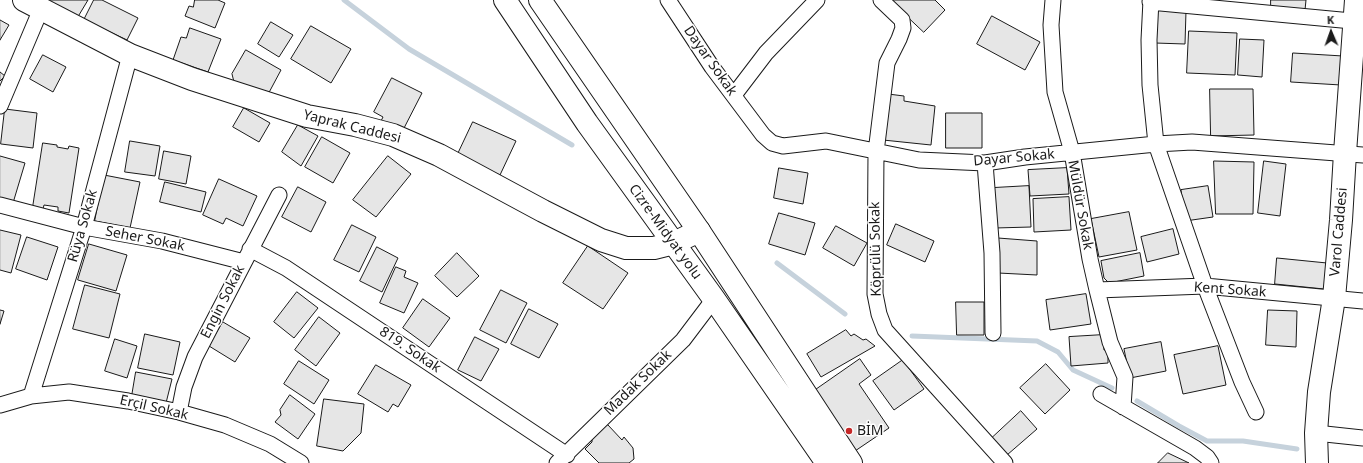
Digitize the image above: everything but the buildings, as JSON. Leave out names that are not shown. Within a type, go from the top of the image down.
[{"type":"main road","name":"Cizre-Midyat yolu","points":[[505,0],[587,123],[714,299],[827,463]]},
{"type":"main road","name":"Cizre-Midyat yolu","points":[[540,0],[699,231],[851,463]]},
{"type":"main road","name":"Yaprak Caddesi","points":[[32,4],[130,55],[192,79],[307,116],[355,125],[393,135],[439,155],[543,211],[601,240],[626,248],[654,248],[674,243],[699,231]]},
{"type":"main road","name":"Varol Caddesi","points":[[1317,463],[1316,433],[1319,392],[1334,298],[1341,220],[1354,154],[1358,14]]},
{"type":"street","name":"Dayar Sokak","points":[[668,0],[712,67],[763,135],[772,143],[783,146],[826,141],[920,160],[985,163],[1072,152],[1192,142],[1354,154]]},
{"type":"street","points":[[734,95],[766,53],[817,0]]},
{"type":"street","name":"Köprülü Sokak","points":[[881,0],[902,20],[903,28],[887,63],[876,152],[875,294],[879,314],[885,330],[1005,463]]},
{"type":"street","name":"Müldür Sokak","points":[[1053,0],[1052,25],[1055,92],[1072,152],[1088,251],[1097,290],[1110,342],[1125,377],[1123,407]]},
{"type":"street","points":[[1256,412],[1242,382],[1206,286],[1156,144],[1150,85],[1149,40],[1151,1],[1358,14]]},
{"type":"street","points":[[0,106],[32,4]]},
{"type":"street","name":"Rüya Sokak","points":[[31,396],[84,227],[130,55]]},
{"type":"street","points":[[985,163],[992,253],[993,333]]},
{"type":"street","name":"Engin Sokak","points":[[179,412],[184,387],[195,357],[279,195]]},
{"type":"street","name":"Seher Sokak","points":[[0,205],[84,227],[247,256]]},
{"type":"street","name":"819. Sokak","points":[[247,256],[286,268],[562,459]]},
{"type":"street","name":"Kent Sokak","points":[[1097,290],[1206,286],[1363,301]]},
{"type":"street","name":"Madak Sokak","points":[[562,459],[683,340],[714,299]]},
{"type":"street","name":"Erçil Sokak","points":[[0,405],[31,396],[69,392],[128,401],[179,412],[225,425],[270,444],[301,463]]},
{"type":"street","points":[[1101,394],[1195,448],[1207,457],[1211,463]]},
{"type":"street","points":[[1316,433],[1363,438]]},
{"type":"waterway","points":[[344,0],[409,49],[572,145]]},
{"type":"waterway","points":[[777,263],[845,314]]},
{"type":"waterway","points":[[912,336],[1037,341],[1058,352],[1073,370],[1112,388]]},
{"type":"waterway","points":[[1137,401],[1207,441],[1243,441],[1297,449]]},
{"type":"place","name":"BİM","points":[[849,431]]}]
